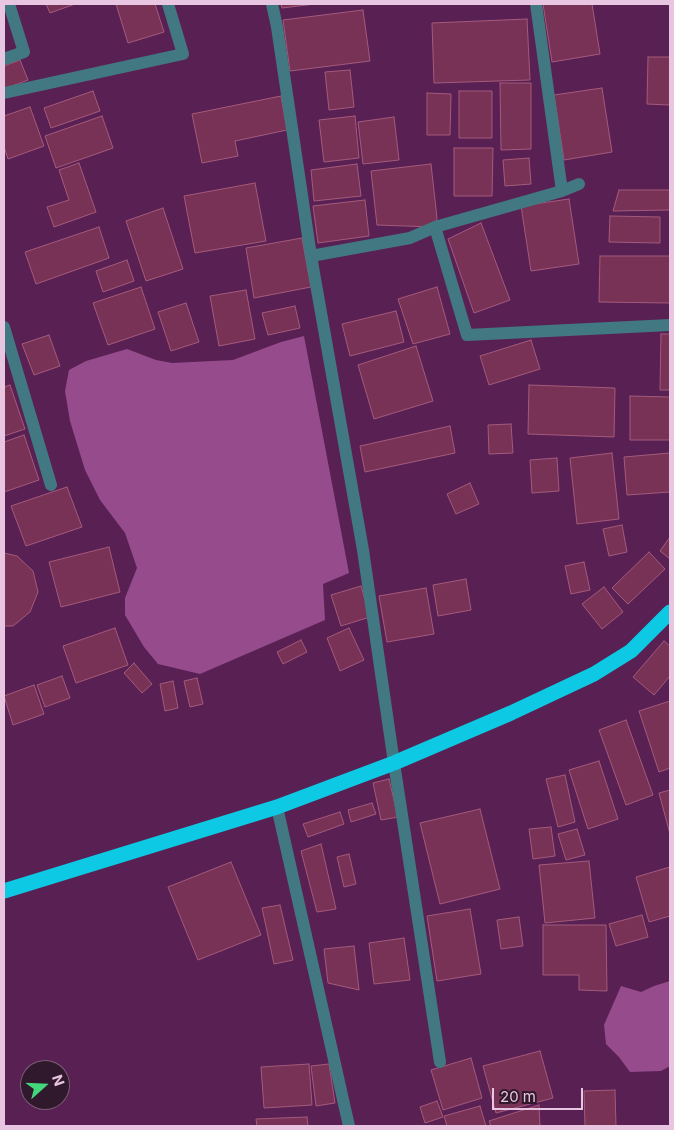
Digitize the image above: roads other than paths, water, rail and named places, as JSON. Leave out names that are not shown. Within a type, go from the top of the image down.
[{"type":"highway","points":[[4,891],[277,807],[394,763],[511,713],[594,674],[631,651],[670,612]]},
{"type":"street","points":[[4,59],[24,52],[9,4]]},
{"type":"street","points":[[4,93],[183,54],[168,4]]},
{"type":"street","points":[[272,4],[279,37],[311,256],[364,550],[394,763],[440,1062]]},
{"type":"street","points":[[536,4],[562,191]]},
{"type":"street","points":[[311,256],[410,238],[435,227],[562,191],[579,184]]},
{"type":"street","points":[[435,227],[467,335],[670,324]]},
{"type":"street","points":[[4,333],[52,485]]},
{"type":"street","points":[[277,807],[349,1126]]}]
